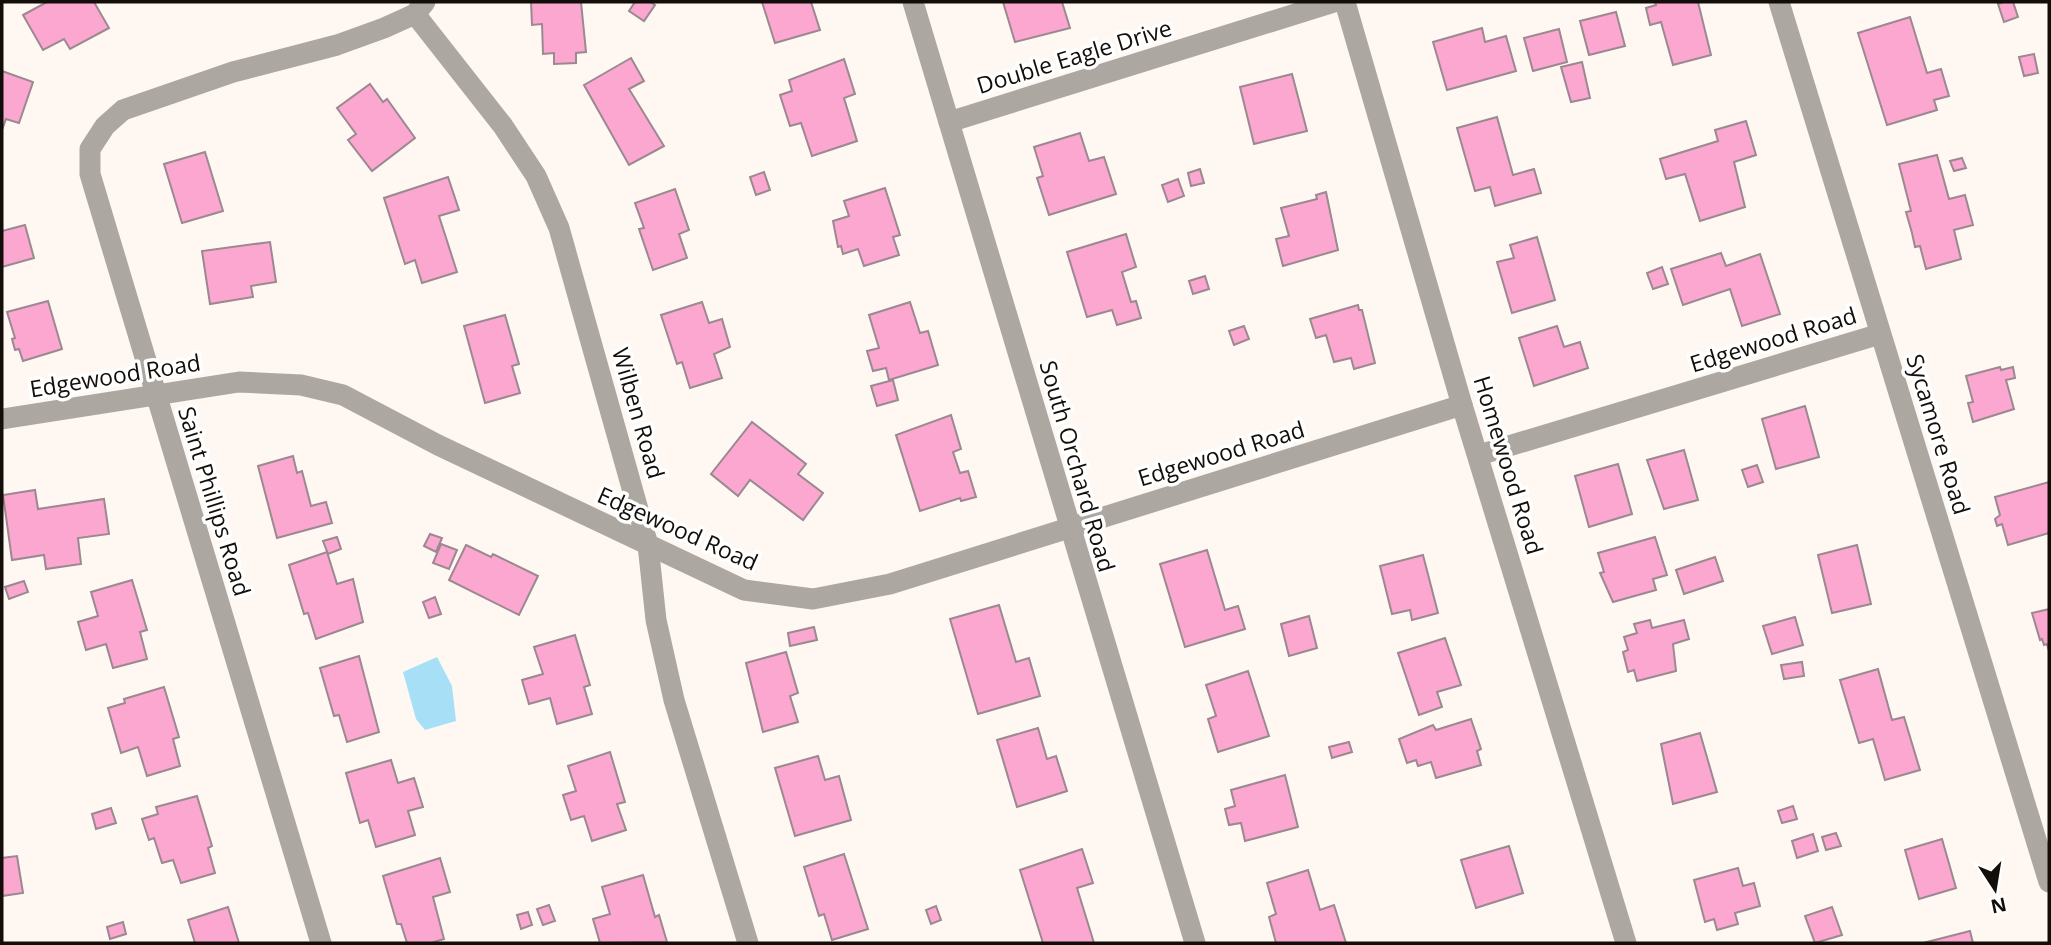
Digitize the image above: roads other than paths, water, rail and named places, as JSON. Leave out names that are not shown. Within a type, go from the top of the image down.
[{"type":"street","name":"South Orchard Road","points":[[913,2],[1068,528],[1195,943]]},
{"type":"street","name":"Double Eagle Drive","points":[[950,122],[1334,2]]},
{"type":"street","name":"Homewood Road","points":[[1345,2],[1462,405],[1626,943]]},
{"type":"street","name":"Sycamore Road","points":[[1779,2],[1880,334],[2042,834],[2049,882]]},
{"type":"street","name":"Saint Phillips Road","points":[[321,943],[90,174],[90,149],[105,126],[123,110],[233,72],[337,45],[420,8]]},
{"type":"street","name":"Wilben Road","points":[[420,8],[536,176],[554,218],[648,545],[656,620],[674,701],[748,943]]},
{"type":"street","name":"Edgewood Road","points":[[1479,455],[1880,334]]},
{"type":"street","name":"Edgewood Road","points":[[2,419],[239,382],[301,385],[343,395],[438,444],[744,590],[813,599],[890,584],[1462,405]]},
{"type":"water","points":[[437,657],[452,686],[456,721],[425,730],[416,719],[403,672]]}]
